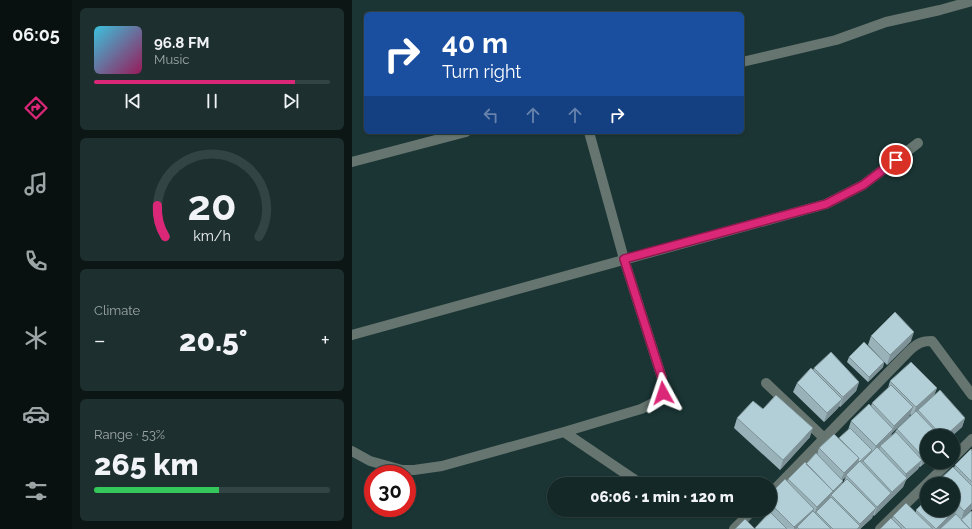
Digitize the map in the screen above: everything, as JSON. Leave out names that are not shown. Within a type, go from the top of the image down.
[{"type":"street","points":[[744,62],[836,40],[939,5],[972,1]]},
{"type":"street","points":[[352,162],[458,134]]},
{"type":"street","points":[[352,452],[370,461],[402,470],[442,466],[641,409],[655,402],[663,393],[662,378],[624,259],[590,134]]},
{"type":"street","points":[[352,336],[624,259],[826,204],[863,185],[918,142]]},
{"type":"street","points":[[777,487],[919,342],[932,341],[972,394]]},
{"type":"street","points":[[766,383],[824,438]]},
{"type":"street","points":[[564,432],[631,477]]},
{"type":"street","points":[[960,451],[972,439]]},
{"type":"street","points":[[880,529],[942,469]]},
{"type":"street","points":[[734,529],[746,517]]},
{"type":"building","points":[[895,312],[914,332],[890,355],[871,336]]},
{"type":"building","points":[[864,342],[884,362],[869,377],[849,357]]},
{"type":"building","points":[[831,352],[859,382],[843,397],[814,368]]},
{"type":"building","points":[[911,362],[937,388],[916,407],[890,381]]},
{"type":"building","points":[[811,368],[842,399],[827,413],[797,383]]},
{"type":"building","points":[[891,385],[913,407],[894,426],[872,403]]},
{"type":"building","points":[[940,390],[965,418],[953,429],[936,429],[918,410]]},
{"type":"building","points":[[776,395],[813,428],[783,460],[737,418],[753,401],[763,409]]},
{"type":"building","points":[[869,404],[893,429],[876,446],[851,421]]},
{"type":"building","points":[[916,411],[933,429],[920,429],[920,454],[897,429]]},
{"type":"building","points":[[850,428],[872,450],[859,462],[859,458],[839,438]]},
{"type":"building","points":[[896,432],[920,458],[920,462],[906,474],[880,446]]},
{"type":"building","points":[[834,434],[859,458],[844,473],[819,448]]},
{"type":"building","points":[[877,447],[907,478],[892,492],[863,461]]},
{"type":"building","points":[[971,449],[972,482],[959,469],[960,460]]},
{"type":"building","points":[[816,453],[843,481],[833,491],[806,464]]},
{"type":"building","points":[[860,461],[891,493],[877,507],[846,475]]},
{"type":"building","points":[[805,462],[833,491],[817,507],[788,479]]},
{"type":"building","points":[[951,469],[955,469],[972,486],[972,503],[964,511],[960,507],[960,477],[942,477]]},
{"type":"building","points":[[785,479],[814,509],[794,527],[777,510],[777,487]]},
{"type":"building","points":[[847,479],[876,508],[860,524],[831,495]]},
{"type":"building","points":[[831,497],[860,526],[857,529],[833,529],[816,512]]},
{"type":"building","points":[[906,503],[933,529],[906,529],[893,516]]},
{"type":"building","points":[[920,506],[920,514],[916,510]]},
{"type":"building","points":[[813,511],[831,529],[799,529],[797,527]]},
{"type":"building","points":[[971,511],[972,529],[970,529],[961,520]]},
{"type":"building","points":[[765,517],[775,517],[787,529],[756,529],[755,528]]},
{"type":"building","points":[[923,517],[948,517],[936,529]]},
{"type":"building","points":[[953,517],[959,517],[970,529],[940,529]]},
{"type":"building","points":[[891,518],[902,529],[880,529]]},
{"type":"building","points":[[745,519],[755,529],[735,529]]},
{"type":"route","points":[[663,393],[662,378],[656,356],[624,259],[826,204],[863,185],[896,160]]}]
